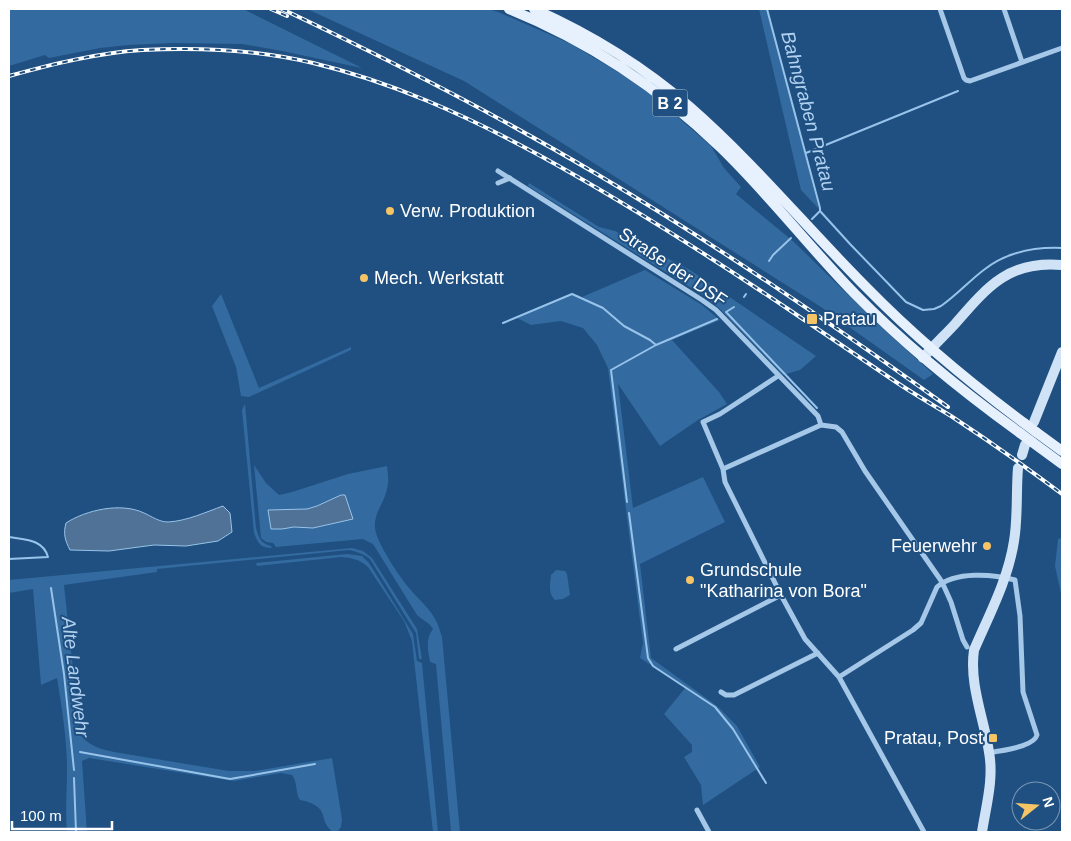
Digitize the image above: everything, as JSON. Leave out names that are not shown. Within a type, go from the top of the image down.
[{"type":"main road","name":"B 2","points":[[509,9],[553,28],[601,55],[642,82],[679,111],[720,147],[856,295],[923,358],[1062,464]]},
{"type":"main road","name":"B 2","points":[[534,9],[604,46],[642,71],[688,106],[742,156],[867,289],[1027,436],[1062,451]]},
{"type":"street","points":[[940,9],[966,80],[970,81],[1062,48]]},
{"type":"street","points":[[1004,9],[1022,62]]},
{"type":"street","name":"Straße der DSF","points":[[498,171],[702,300],[728,322],[818,416],[821,425]]},
{"type":"street","points":[[498,183],[510,178]]},
{"type":"street","points":[[923,358],[983,291],[1001,278],[1028,267],[1046,264],[1062,265]]},
{"type":"street","points":[[1027,436],[1062,352]]},
{"type":"street","points":[[778,376],[720,414],[703,422],[723,469],[725,482],[781,595],[805,639],[839,677],[924,832]]},
{"type":"street","points":[[723,469],[821,425],[836,427],[842,432],[864,471],[942,582],[967,647]]},
{"type":"street","points":[[982,832],[991,769],[990,753],[972,668],[974,650],[1005,577],[1014,540],[1018,468]]},
{"type":"street","points":[[839,677],[905,636],[921,623],[937,587],[942,582],[951,579],[986,575],[1015,580],[1020,616],[1023,692],[1037,735],[1035,741],[1028,744],[990,753]]},
{"type":"street","points":[[676,649],[781,595]]},
{"type":"street","points":[[721,692],[726,695],[734,694],[818,654]]},
{"type":"street","points":[[697,810],[709,832]]},
{"type":"shaded area","points":[[9,9],[243,9],[362,68],[242,44],[173,43],[100,48],[49,58],[45,55],[9,66]]},
{"type":"shaded area","points":[[307,9],[488,9],[569,43],[625,76],[657,99],[711,146],[724,168],[741,187],[736,194],[794,242],[879,325],[933,374],[924,380],[821,307],[464,81]]},
{"type":"shaded area","points":[[759,9],[768,9],[819,209],[801,190]]},
{"type":"shaded area","points":[[529,183],[599,227],[615,231],[690,270],[816,356],[800,370],[783,375],[719,308],[704,296],[528,186]]},
{"type":"shaded area","points":[[645,270],[702,305],[720,320],[672,340],[719,392],[727,404],[698,420],[660,446],[618,384],[633,508],[703,477],[725,522],[640,564],[651,658],[717,706],[737,726],[760,767],[703,805],[701,785],[684,757],[692,752],[692,745],[664,714],[686,687],[640,658],[643,643],[608,368],[597,345],[583,328],[561,321],[531,325],[515,317],[573,293],[582,297]]},
{"type":"shaded area","points":[[221,294],[259,388],[351,347],[351,350],[249,397],[241,396],[236,367],[212,306]]},
{"type":"shaded area","points":[[245,404],[256,528],[260,540],[272,548],[260,544],[254,533],[242,410]]},
{"type":"shaded area","points":[[254,465],[266,483],[279,495],[348,474],[387,466],[388,486],[376,515],[376,533],[401,578],[433,615],[442,637],[460,832],[451,832],[436,664],[430,662],[428,649],[430,633],[433,629],[417,615],[373,544],[363,539],[276,547],[273,543],[266,542],[261,538]],"holes":[[[341,495],[345,496],[352,519],[313,528],[294,527],[268,510],[307,509]]]},
{"type":"shaded area","points":[[345,495],[353,519],[313,528],[271,529],[268,510],[307,509]]},
{"type":"shaded area","points":[[223,506],[230,513],[232,532],[218,541],[186,546],[154,545],[109,551],[70,550],[65,537],[66,523],[93,511],[125,508],[168,522],[189,518]]},
{"type":"shaded area","points":[[1062,538],[1062,598],[1055,566],[1058,539]]},
{"type":"shaded area","points":[[352,548],[363,551],[372,558],[417,629],[422,659],[419,659],[416,633],[370,559],[361,553],[349,550],[157,569],[157,572],[64,585],[80,735],[84,739],[104,750],[229,771],[255,771],[332,758],[342,819],[341,827],[338,831],[333,832],[328,827],[317,806],[300,800],[292,775],[281,773],[234,781],[89,758],[82,761],[87,832],[67,832],[66,747],[57,678],[41,685],[33,589],[9,593],[9,580]]},
{"type":"shaded area","points":[[347,554],[362,556],[369,563],[413,634],[417,661],[422,663],[438,832],[433,832],[412,641],[404,621],[368,567],[355,559],[341,557],[257,566],[256,563]]},
{"type":"shaded area","points":[[556,570],[565,571],[567,574],[570,595],[563,599],[555,600],[550,592],[550,585],[551,575]]},
{"type":"waterway","name":"Bahngraben Pratau","points":[[767,9],[820,208],[820,211],[812,219]]},
{"type":"waterway","points":[[806,153],[958,91]]},
{"type":"waterway","points":[[820,211],[906,302],[923,310],[941,306],[985,269],[1003,258],[1042,248],[1062,248]]},
{"type":"waterway","name":"Bahngraben Pratau","points":[[769,261],[791,238]]},
{"type":"waterway","points":[[503,323],[572,294],[603,308],[624,326],[656,345]]},
{"type":"waterway","points":[[734,307],[726,312],[817,408]]},
{"type":"waterway","name":"Bahngraben Pratau","points":[[627,502],[611,370],[656,345],[717,319]]},
{"type":"waterway","name":"Bahngraben Pratau","points":[[629,513],[648,658],[653,666],[715,707],[733,729],[766,783]]},
{"type":"waterway","name":"Alte Landwehr","points":[[9,537],[33,541],[46,551],[48,557],[9,559]]},
{"type":"waterway","name":"Alte Landwehr","points":[[51,588],[64,674],[74,770]]},
{"type":"waterway","points":[[80,752],[230,779],[315,764]]},
{"type":"waterway","points":[[74,778],[76,832]]},
{"type":"railway","points":[[271,9],[287,16]]},
{"type":"railway","points":[[282,9],[443,89],[522,131],[600,176],[777,288],[948,407]]},
{"type":"railway","points":[[9,76],[59,63],[108,54],[142,50],[228,50],[271,55],[313,63],[371,80],[428,101],[510,140],[664,228],[896,382],[951,416],[1062,494]]},
{"type":"place","name":"Verw. Produktion","points":[[390,211]]},
{"type":"place","name":"Mech. Werkstatt","points":[[364,278]]},
{"type":"place","name":"Pratau","points":[[812,319]]},
{"type":"place","name":"Feuerwehr","points":[[987,546]]},
{"type":"place","name":"Grundschule \"Katharina von Bora\"","points":[[690,580]]},
{"type":"place","name":"Pratau, Post","points":[[993,738]]}]
